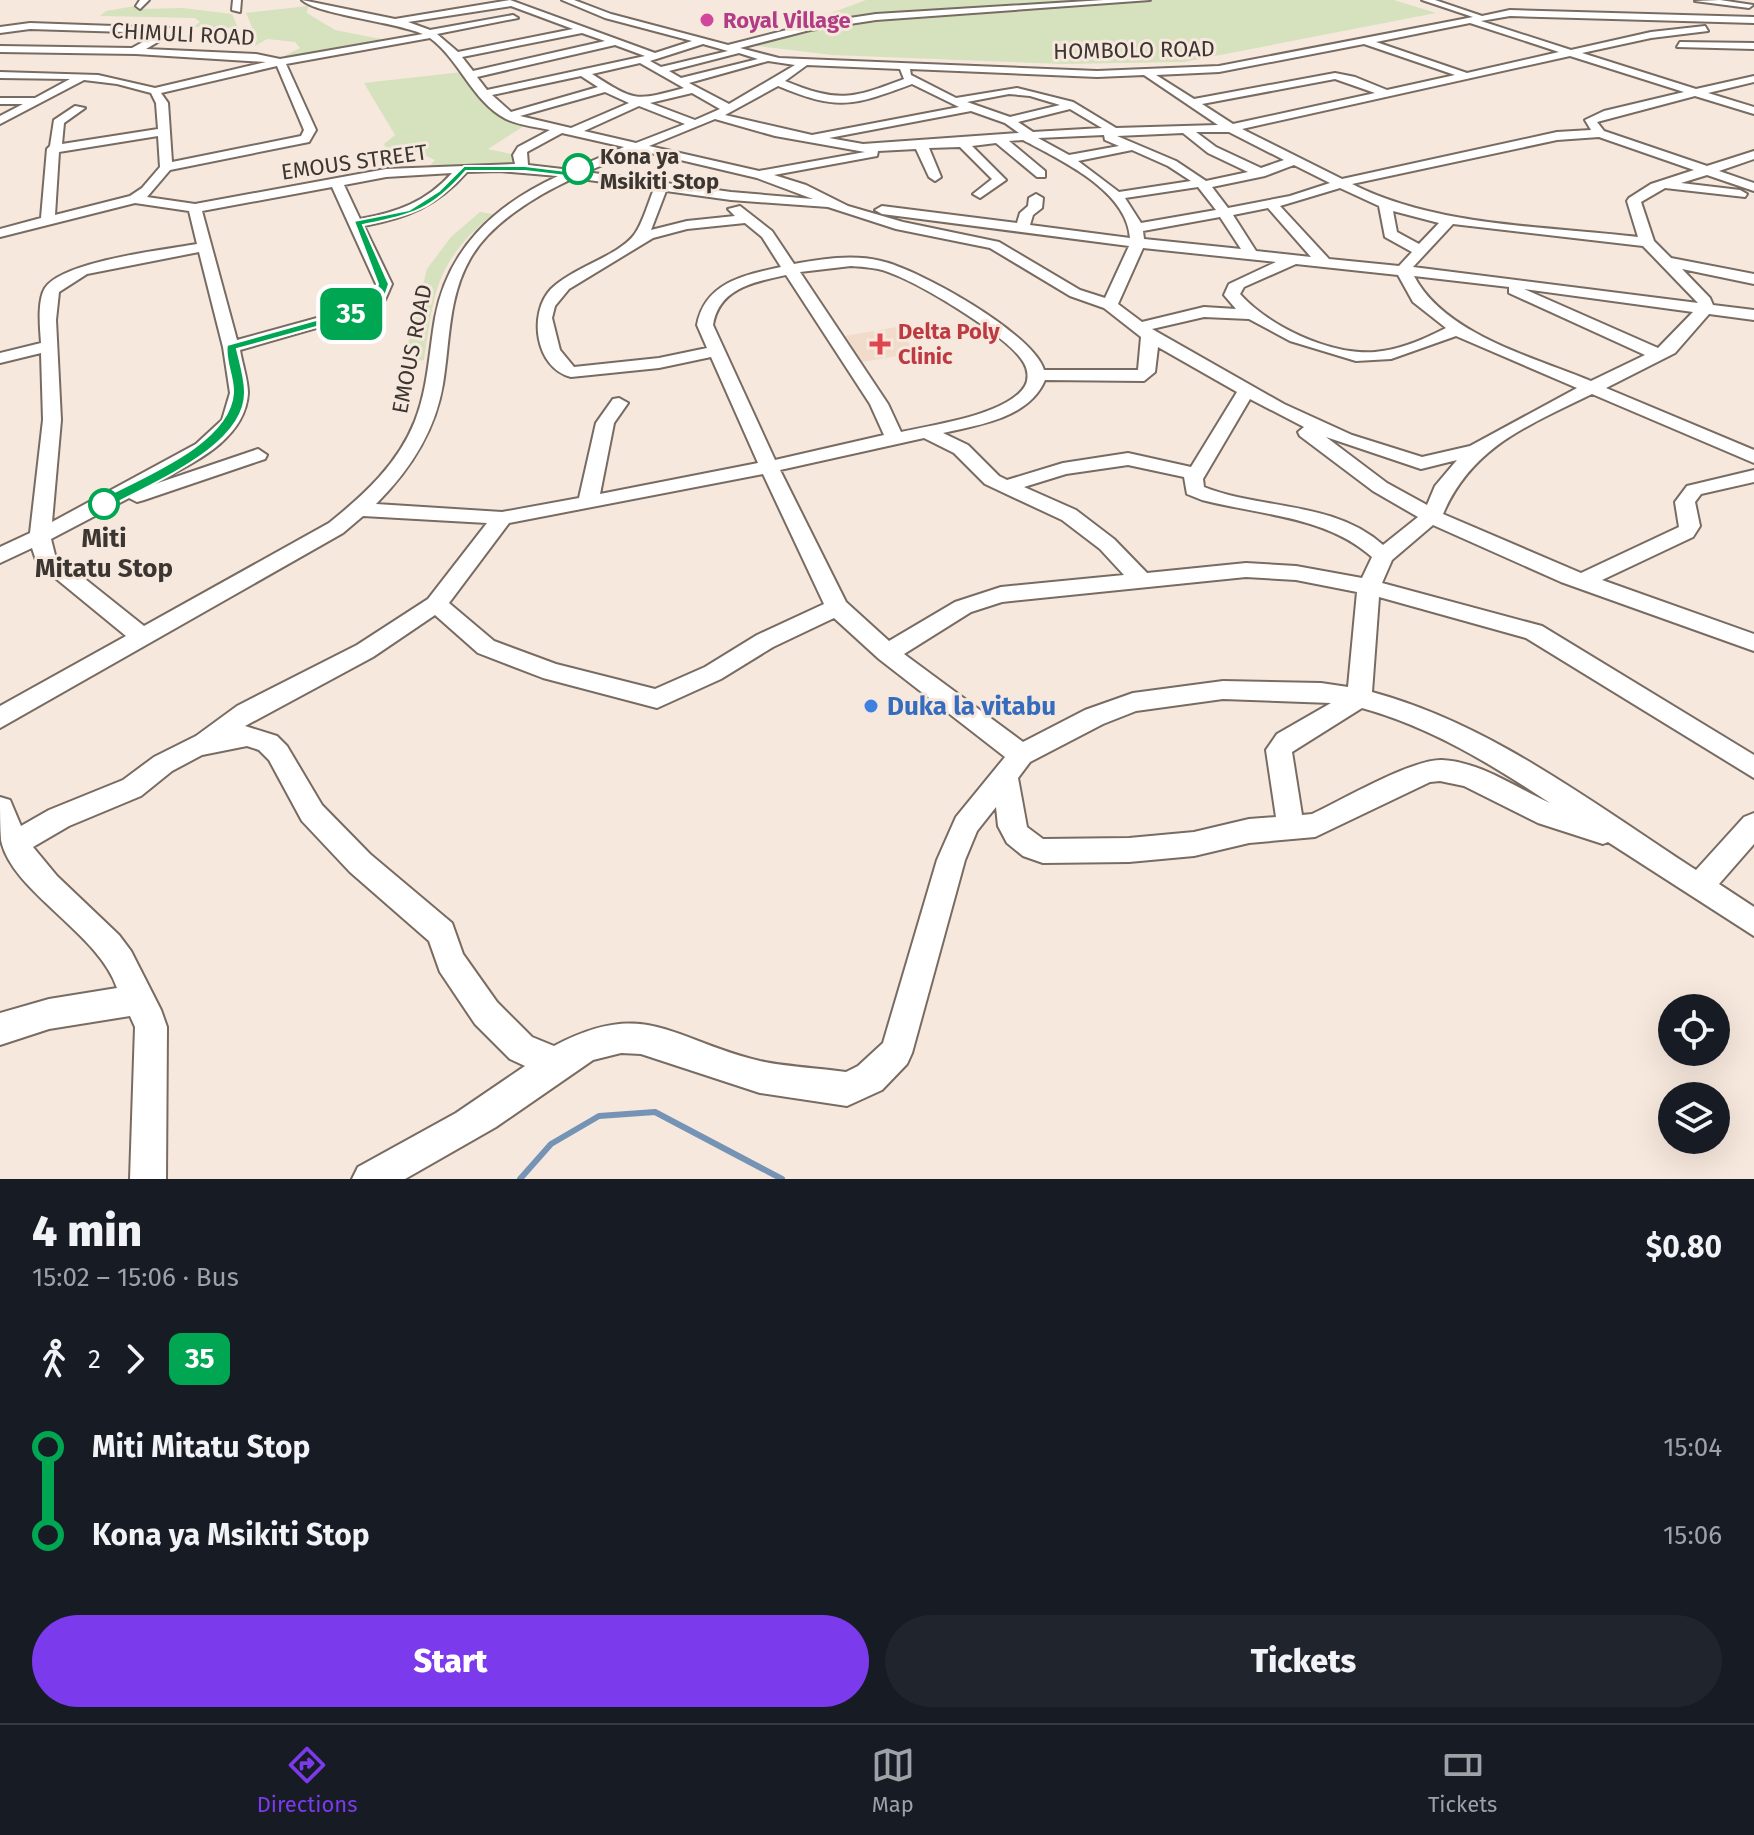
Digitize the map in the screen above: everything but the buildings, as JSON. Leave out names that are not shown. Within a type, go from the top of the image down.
[{"type":"street","points":[[306,0],[317,6],[429,34],[454,56],[483,94],[509,116],[761,175],[801,188],[828,204],[901,226],[994,245],[1075,293],[1110,305],[1144,331],[1278,408],[1388,492],[1432,516],[1527,560],[1754,643]]},
{"type":"street","name":"HOMBOLO ROAD","points":[[566,0],[608,16],[700,42],[803,64],[1148,74],[1251,64],[1484,17],[1533,12],[1754,20]]},
{"type":"street","points":[[724,48],[751,44],[810,27],[883,16],[1146,0]]},
{"type":"street","points":[[1426,0],[1754,99]]},
{"type":"street","points":[[1521,0],[1533,12]]},
{"type":"street","points":[[1699,1],[1754,5]]},
{"type":"street","points":[[1699,1],[1720,18]]},
{"type":"street","points":[[389,22],[506,2],[615,42],[647,58],[657,71],[694,89],[723,111],[808,139],[853,147],[889,148],[1027,135],[1188,132],[1231,128],[1574,55],[1651,35],[1754,27]]},
{"type":"street","points":[[346,11],[389,6]]},
{"type":"street","points":[[0,75],[83,76],[129,82],[155,91],[280,62],[538,14]]},
{"type":"street","points":[[1629,15],[1651,35]]},
{"type":"street","points":[[1469,20],[1754,111]]},
{"type":"street","points":[[526,29],[564,23]]},
{"type":"street","points":[[0,30],[30,26],[170,31],[0,121]]},
{"type":"street","points":[[454,56],[582,30]]},
{"type":"street","points":[[443,44],[458,41]]},
{"type":"street","points":[[1365,41],[1468,77]]},
{"type":"street","points":[[470,75],[615,42]]},
{"type":"street","points":[[483,94],[585,74],[700,42]]},
{"type":"street","points":[[1623,43],[1754,46]]},
{"type":"street","name":"CHIMULI ROAD","points":[[0,49],[136,51],[256,57],[280,62],[310,130],[305,139],[166,167]]},
{"type":"street","points":[[657,71],[736,51]]},
{"type":"street","points":[[679,82],[769,59]]},
{"type":"street","points":[[723,111],[778,82],[803,64]]},
{"type":"street","points":[[1251,64],[1268,74],[1299,83]]},
{"type":"street","points":[[905,68],[906,76],[913,80],[955,102],[1009,121],[1069,159],[1115,196],[1137,235]]},
{"type":"street","points":[[1020,71],[1027,80],[1026,87],[1033,93]]},
{"type":"street","points":[[585,74],[637,103],[692,123]]},
{"type":"street","points":[[1148,74],[1231,128],[1385,204],[1449,220],[1647,242]]},
{"type":"street","points":[[1190,103],[1340,76],[1387,94]]},
{"type":"street","points":[[1600,133],[1591,120],[1598,116],[1754,79]]},
{"type":"street","points":[[778,82],[822,99],[837,101],[866,96],[913,80]]},
{"type":"street","points":[[509,116],[606,88]]},
{"type":"street","points":[[518,168],[522,164],[519,155],[522,150],[637,103],[694,89]]},
{"type":"street","points":[[0,233],[135,199],[147,191],[166,167],[162,103],[155,91]]},
{"type":"street","points":[[955,102],[1001,92],[1033,93],[1095,117],[1115,133]]},
{"type":"street","points":[[0,101],[37,101]]},
{"type":"street","points":[[1009,121],[1069,106]]},
{"type":"street","points":[[56,148],[58,122],[79,108]]},
{"type":"street","points":[[808,139],[971,108]]},
{"type":"street","name":"EMOUS ROAD","points":[[0,718],[336,528],[381,491],[413,447],[430,405],[451,279],[459,259],[507,212],[563,173],[723,111]]},
{"type":"street","points":[[884,123],[926,152],[935,177]]},
{"type":"street","points":[[48,222],[51,152],[56,148],[162,132]]},
{"type":"street","points":[[1188,132],[1212,150],[1261,173]]},
{"type":"street","points":[[1099,133],[1173,165],[1202,184],[1225,212],[1251,254]]},
{"type":"street","points":[[1137,235],[1225,212],[1272,205],[1386,171],[1557,136],[1600,133],[1754,187]]},
{"type":"street","points":[[997,138],[1041,174]]},
{"type":"street","points":[[963,143],[1000,180],[980,194]]},
{"type":"street","points":[[1069,159],[1131,147]]},
{"type":"street","points":[[761,175],[795,166],[831,165],[889,148]]},
{"type":"street","points":[[1278,408],[1345,439],[1407,461],[1438,461],[1476,450],[1542,412],[1659,355],[1674,345],[1706,307],[1705,301],[1647,242],[1634,201],[1661,185],[1700,170],[1754,155]]},
{"type":"street","points":[[639,184],[692,158]]},
{"type":"street","points":[[1115,196],[1261,173],[1295,160]]},
{"type":"street","points":[[358,223],[412,212],[442,193],[464,168]]},
{"type":"street","name":"EMOUS STREET","points":[[135,199],[195,208],[404,171],[518,168],[731,196],[828,204]]},
{"type":"street","points":[[231,347],[352,313],[380,297],[384,284],[358,223],[336,182]]},
{"type":"street","points":[[1661,185],[1754,196]]},
{"type":"street","points":[[640,238],[662,186]]},
{"type":"street","points":[[731,196],[735,209],[764,230],[791,269],[879,404],[895,438]]},
{"type":"street","points":[[1023,226],[1027,213],[1035,208],[1036,198]]},
{"type":"street","points":[[828,204],[1023,226],[1137,235],[1251,254],[1491,280],[1754,315]]},
{"type":"street","points":[[1385,204],[1390,234],[1421,251]]},
{"type":"street","points":[[1272,205],[1324,262]]},
{"type":"street","points":[[0,556],[104,504],[203,448],[223,433],[231,422],[239,393],[231,347],[195,208]]},
{"type":"street","points":[[715,351],[659,363],[590,373],[571,372],[558,363],[544,328],[543,311],[561,287],[640,238],[685,226],[745,219]]},
{"type":"street","points":[[1403,270],[1449,220]]},
{"type":"street","points":[[1110,305],[1137,235]]},
{"type":"street","points":[[141,636],[45,558],[40,535],[52,420],[49,346],[51,291],[58,284],[95,267],[204,247]]},
{"type":"street","points":[[1296,258],[1234,287],[1232,295],[1251,314],[1323,347],[1363,356],[1384,355],[1455,330]]},
{"type":"street","points":[[359,509],[502,518],[769,467],[925,431],[1013,408],[1033,392],[1038,375],[1034,362],[1016,343],[989,323],[894,268],[838,261],[747,279],[731,286],[713,301],[706,312],[705,325],[769,467],[837,607],[1013,766],[1012,826],[1024,842],[1043,851],[1129,850],[1194,844],[1249,831],[1291,828],[1331,820],[1426,772],[1443,770],[1468,776],[1552,817],[1631,840]]},
{"type":"street","points":[[1664,261],[1754,279]]},
{"type":"street","points":[[1403,270],[1418,299],[1453,325],[1455,330],[1515,357],[1594,386],[1754,457]]},
{"type":"street","points":[[1491,280],[1659,355]]},
{"type":"street","points":[[1144,331],[1204,312],[1251,314]]},
{"type":"street","points":[[1038,375],[1138,377],[1146,372],[1150,354],[1144,331]]},
{"type":"street","points":[[0,358],[49,346]]},
{"type":"street","points":[[1150,354],[1172,348]]},
{"type":"street","points":[[1247,389],[1196,474],[1192,486],[1198,493],[1338,524],[1362,537],[1383,556]]},
{"type":"street","points":[[588,502],[605,423],[619,403]]},
{"type":"street","points":[[925,431],[961,449],[987,478],[1069,515],[1107,544],[1141,580]]},
{"type":"street","points":[[1359,698],[1369,587],[1383,556],[1432,516],[1445,486],[1476,450]]},
{"type":"street","points":[[104,504],[197,478],[258,455]]},
{"type":"street","points":[[1004,487],[1063,469],[1128,459],[1196,474]]},
{"type":"street","points":[[1584,580],[1686,532],[1690,526],[1685,502],[1694,490],[1754,476]]},
{"type":"street","points":[[15,843],[59,818],[132,788],[163,764],[246,713],[365,651],[436,604],[502,518]]},
{"type":"street","points":[[887,653],[963,607],[981,600],[1027,591],[1246,570],[1296,573],[1369,587],[1534,632],[1754,768]]},
{"type":"street","points":[[436,604],[486,647],[551,672],[657,699],[713,673],[765,641],[837,607]]},
{"type":"street","points":[[370,1179],[498,1106],[555,1063],[596,1043],[625,1035],[760,1077],[847,1089],[870,1078],[896,1053],[951,860],[966,825],[1013,766],[1094,717],[1133,702],[1223,690],[1321,692],[1403,710],[1511,764],[1754,923]]},
{"type":"street","points":[[1291,828],[1279,750],[1286,741],[1359,698]]},
{"type":"street","points":[[194,747],[248,736],[273,747],[312,813],[360,863],[441,933],[451,962],[486,1013],[521,1048],[555,1063]]},
{"type":"street","points":[[0,808],[15,843],[34,869],[117,953],[129,973],[136,1000],[145,1010],[151,1027],[148,1179]]},
{"type":"street","points":[[1699,887],[1754,825]]},
{"type":"street","points":[[0,1029],[49,1014],[136,1000]]},
{"type":"shaded area","name":"Delta Poly Clinic","points":[[897,327],[916,353],[862,362],[845,336]]},
{"type":"green space","points":[[866,0],[1394,0],[1436,13],[1184,62],[1062,64],[832,55],[757,46],[753,42]]},
{"type":"green space","points":[[135,6],[142,9],[183,8],[232,14],[238,28],[193,27],[200,22],[195,18],[100,16],[106,11]]},
{"type":"green space","points":[[308,6],[307,13],[335,30],[386,40],[294,56],[284,56],[300,48],[295,42],[267,39],[255,46],[257,39],[246,13]]},
{"type":"green space","points":[[462,72],[497,114],[527,124],[488,149],[516,155],[516,165],[429,167],[435,160],[417,152],[389,156],[384,144],[395,135],[364,83]]},
{"type":"green space","points":[[480,212],[493,214],[460,247],[441,279],[424,360],[403,363],[427,269],[451,237]]},
{"type":"waterway","points":[[520,1179],[551,1144],[599,1116],[655,1112],[782,1179]]},
{"type":"bus line","name":"35","points":[[104,504],[203,448],[223,433],[231,422],[239,393],[231,347],[352,313],[380,297],[384,284],[358,223],[412,212],[442,193],[464,168],[525,168],[567,174],[578,169]]},
{"type":"place","name":"Royal Village","points":[[707,20]]},
{"type":"place","name":"Kona ya Msikiti Stop","points":[[578,169]]},
{"type":"place","name":"Delta Poly Clinic","points":[[880,344]]},
{"type":"place","name":"Miti Mitatu Stop","points":[[104,504]]},
{"type":"place","name":"Duka la vitabu","points":[[871,706]]}]
